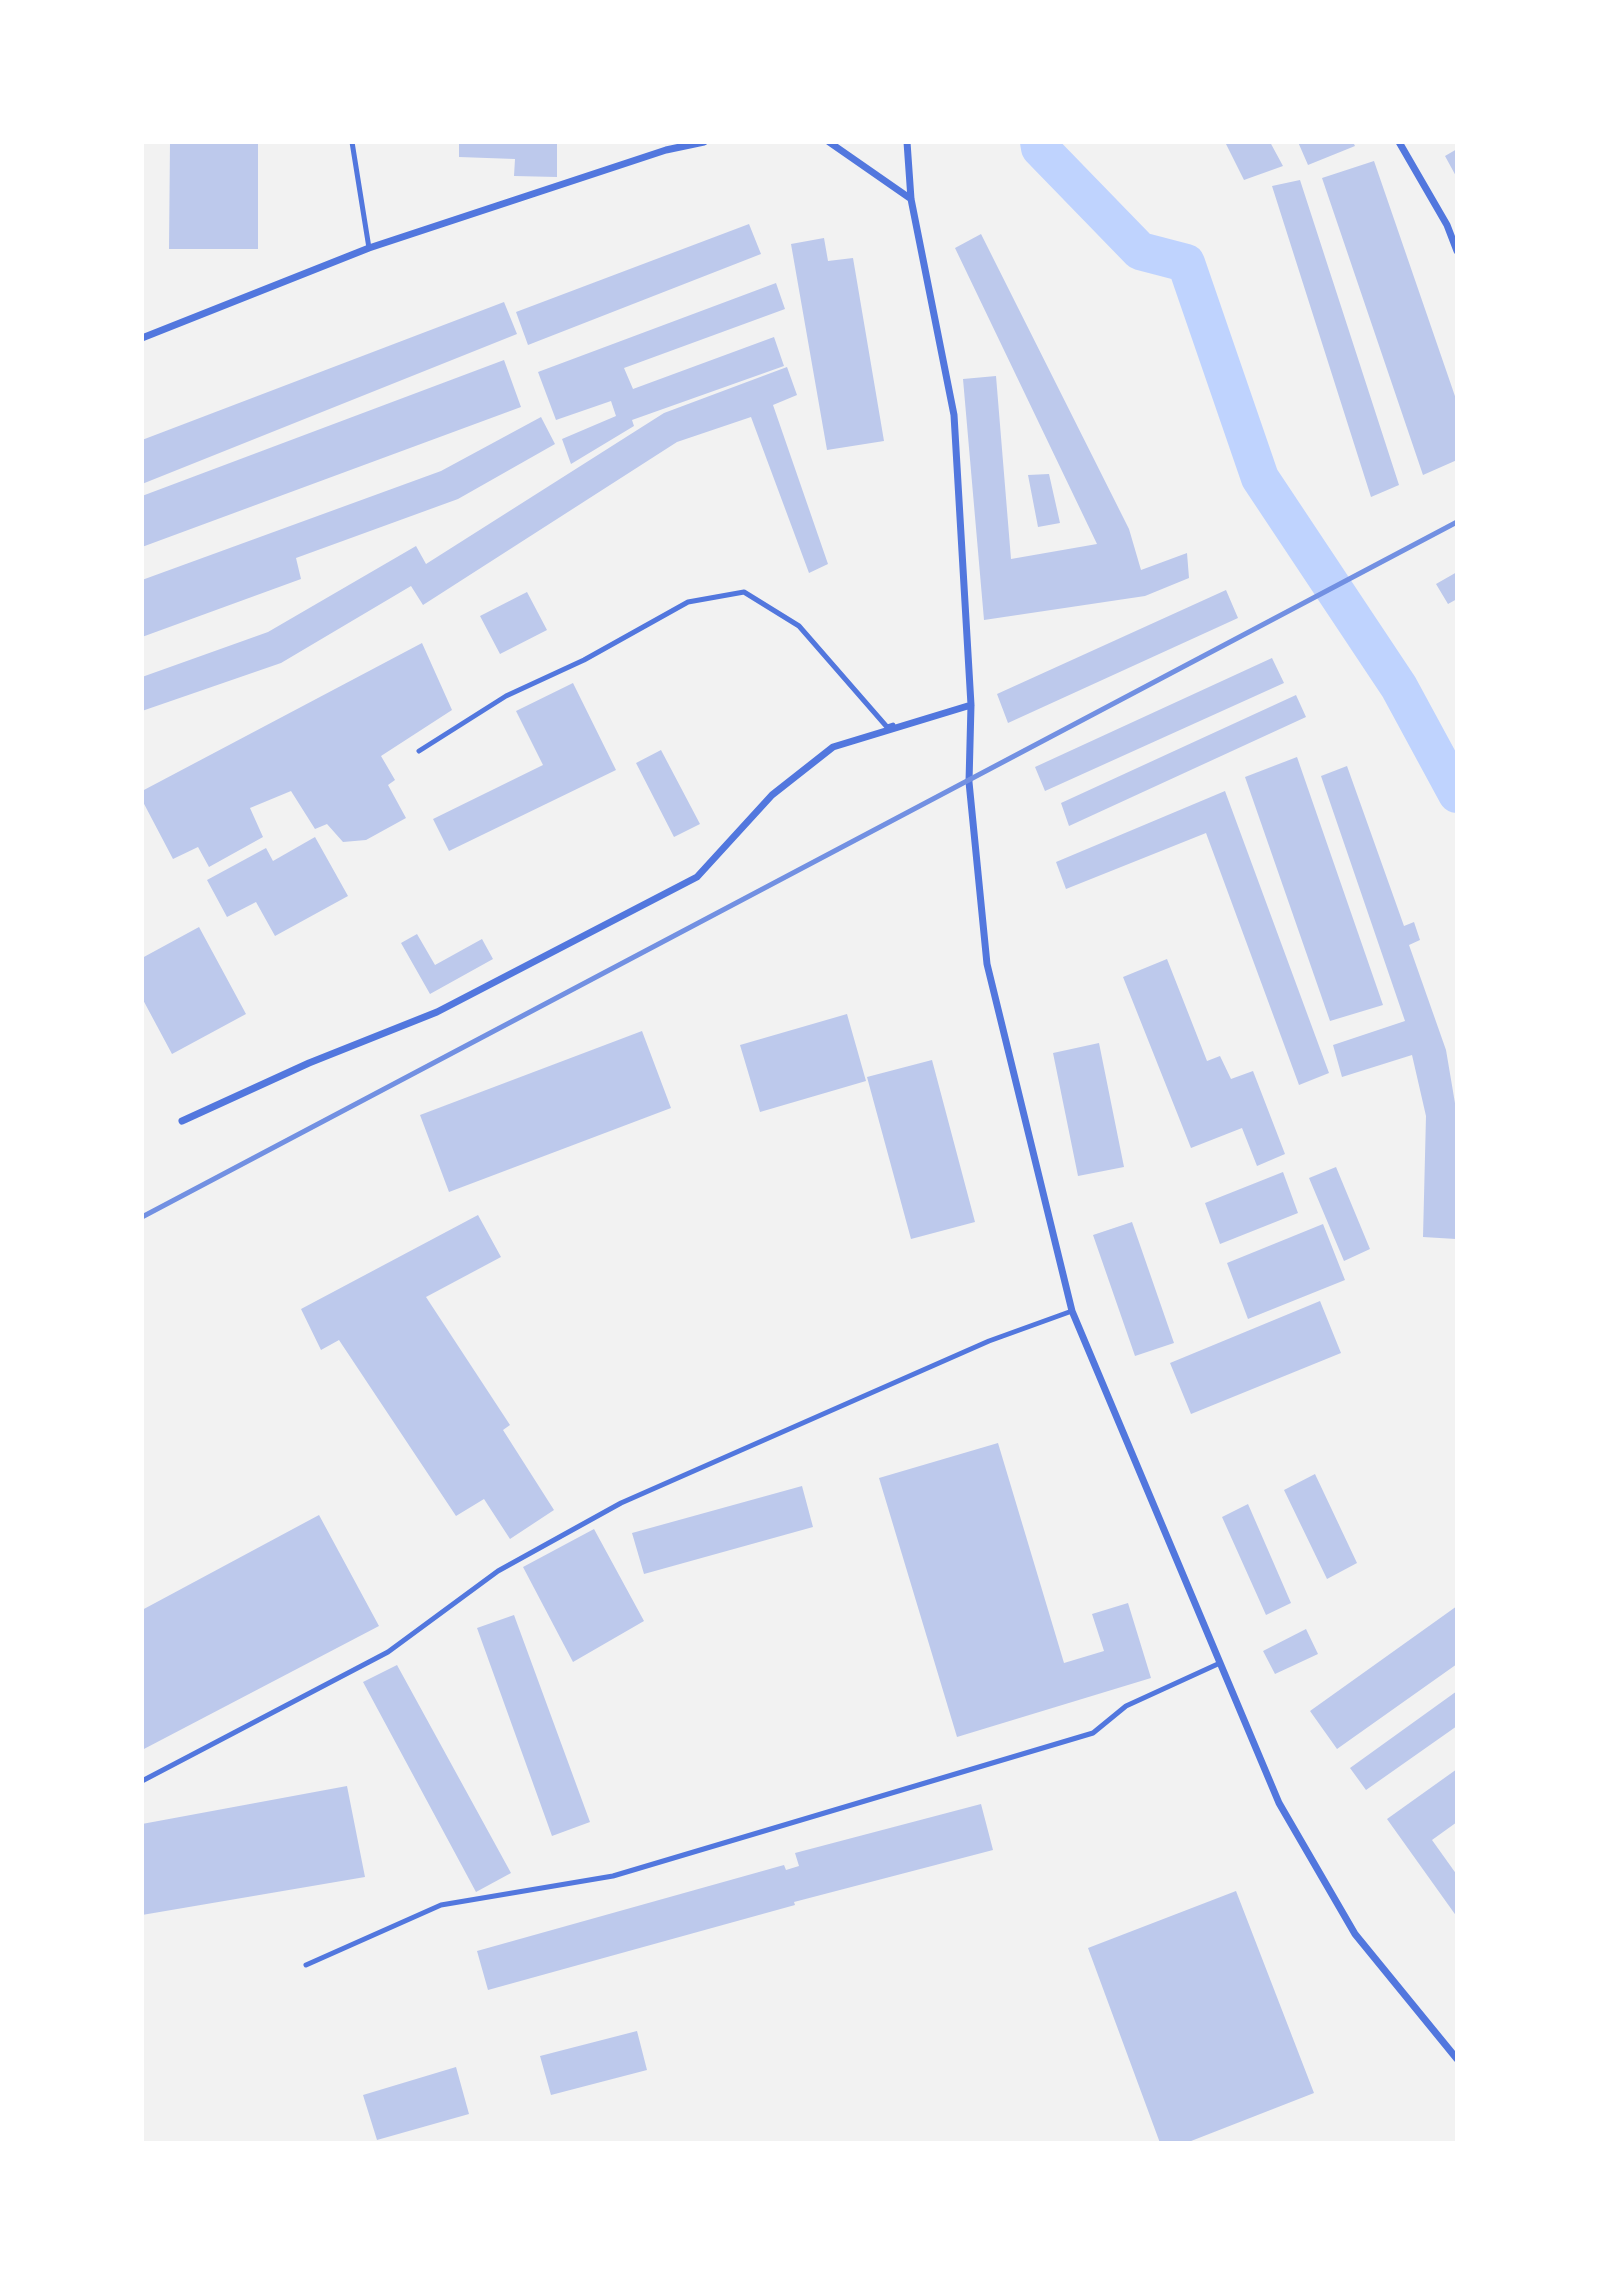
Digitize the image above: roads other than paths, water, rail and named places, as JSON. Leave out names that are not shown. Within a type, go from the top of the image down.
[{"type":"street","points":[[142,338],[369,248],[666,150],[704,142]]},
{"type":"street","points":[[829,142],[911,200]]},
{"type":"street","points":[[907,142],[911,200],[954,415],[971,705],[969,782],[987,964],[1072,1311],[1279,1803],[1355,1934],[1457,2059]]},
{"type":"street","points":[[1398,142],[1447,225],[1457,251]]},
{"type":"street","points":[[182,1121],[309,1063],[437,1012],[697,877],[772,795],[834,747],[971,705]]},
{"type":"lane","points":[[352,142],[369,248]]},
{"type":"lane","points":[[419,751],[506,696],[584,660],[688,602],[744,592],[799,626],[887,727],[971,705]]},
{"type":"lane","points":[[142,1781],[388,1652],[498,1572],[621,1503],[989,1341],[1072,1311]]},
{"type":"lane","points":[[306,1965],[441,1905],[613,1876],[1093,1733],[1126,1706],[1220,1663]]},
{"type":"waterway","points":[[1039,142],[1040,148],[1140,251],[1186,263],[1260,478],[1399,687],[1457,794]]},
{"type":"railway","points":[[142,1217],[1457,522]]}]
